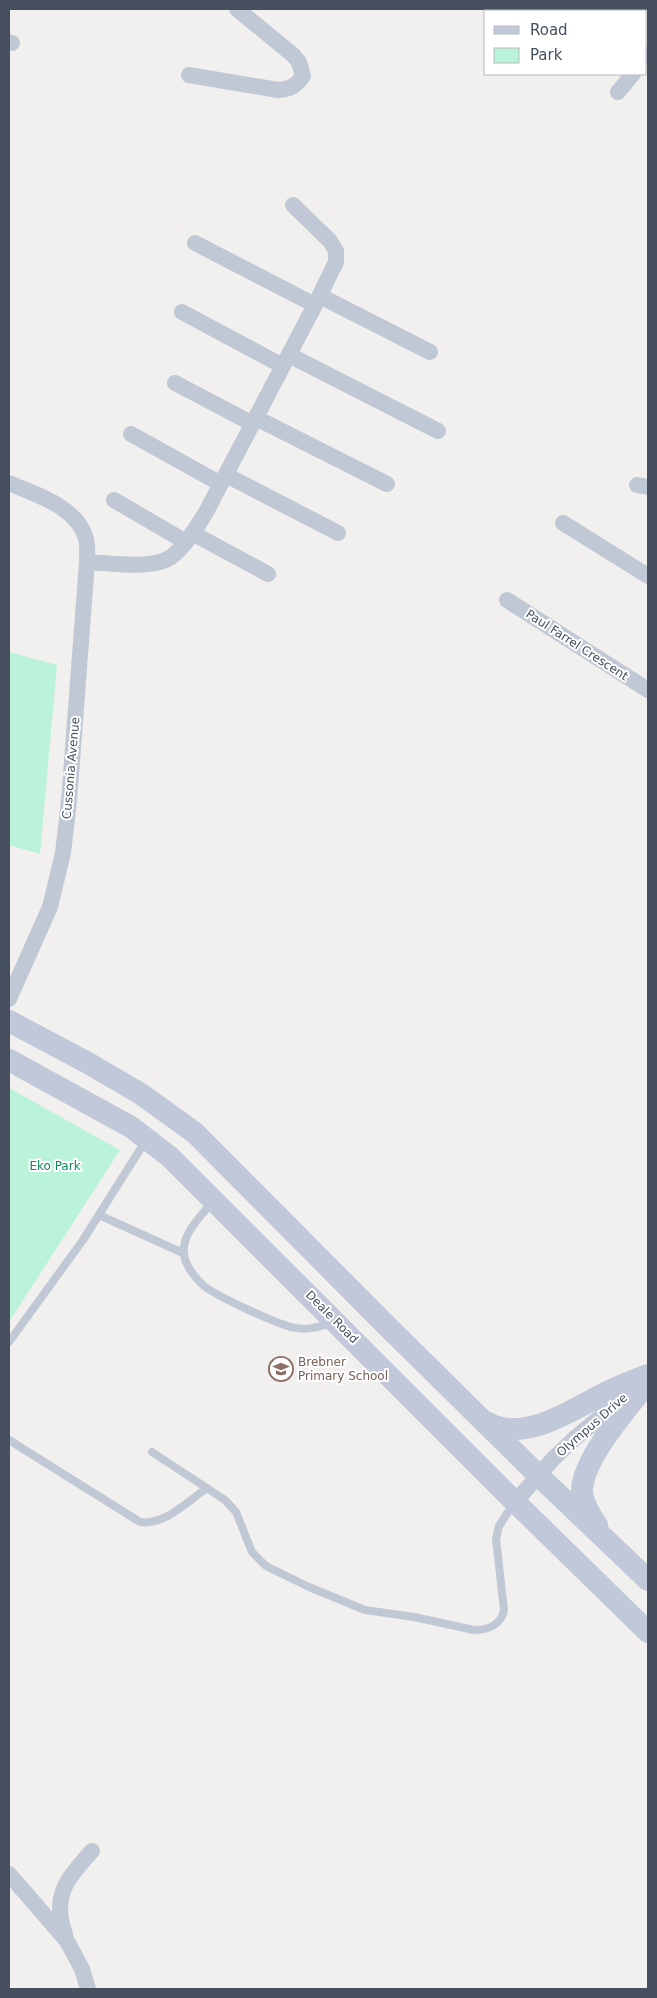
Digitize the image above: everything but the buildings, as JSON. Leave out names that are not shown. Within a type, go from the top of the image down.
[{"type":"street","points":[[189,75],[278,90],[287,89],[298,83],[303,76],[299,62],[237,9]]},
{"type":"street","points":[[618,92],[632,75]]},
{"type":"street","points":[[86,562],[144,564],[170,558],[189,538],[205,514],[336,262],[336,251],[330,241],[293,205]]},
{"type":"street","points":[[196,243],[430,352]]},
{"type":"street","points":[[182,312],[438,431]]},
{"type":"street","points":[[175,382],[387,484]]},
{"type":"street","points":[[131,434],[223,480],[338,533]]},
{"type":"street","name":"Cussonia Avenue","points":[[9,483],[62,507],[81,528],[86,540],[69,801],[63,853],[50,907],[9,1000]]},
{"type":"street","points":[[114,500],[189,538],[268,574]]},
{"type":"street","points":[[563,523],[648,576]]},
{"type":"street","name":"Paul Farrel Crescent","points":[[507,600],[648,690]]},
{"type":"street","points":[[9,1021],[88,1063],[168,1112],[195,1133],[538,1476],[648,1580]]},
{"type":"street","points":[[9,1046],[17,1064]]},
{"type":"street","name":"Deale Road","points":[[17,1064],[131,1127],[170,1158],[648,1632]]},
{"type":"street","points":[[282,1267],[303,1242]]},
{"type":"street","points":[[447,1385],[485,1421],[500,1428],[513,1429],[528,1428],[547,1422],[624,1384],[648,1376]]},
{"type":"street","name":"Olympus Drive","points":[[515,1502],[574,1439],[648,1376]]},
{"type":"street","points":[[607,1542],[586,1509],[582,1490],[588,1468],[600,1446],[648,1382]]},
{"type":"street","points":[[88,1989],[82,1969],[67,1941],[60,1919],[60,1904],[64,1887],[69,1877],[92,1851]]},
{"type":"street","points":[[9,1874],[67,1941]]},
{"type":"lane","points":[[9,1342],[99,1215],[147,1138]]},
{"type":"lane","points":[[214,1200],[192,1228],[186,1240],[184,1253],[191,1271],[205,1286],[290,1327],[305,1329],[336,1322]]},
{"type":"lane","points":[[99,1215],[184,1253]]},
{"type":"lane","points":[[9,1440],[140,1522],[156,1522],[206,1488]]},
{"type":"lane","points":[[152,1452],[225,1500],[236,1512],[252,1552],[266,1566],[309,1587],[365,1610],[414,1617],[474,1630],[484,1630],[493,1627],[503,1615],[496,1539],[499,1526],[515,1502]]},
{"type":"green space","points":[[9,652],[57,665],[40,854],[9,845]]},
{"type":"green space","name":"Eko Park","points":[[9,1088],[120,1150],[9,1322]]},
{"type":"place","name":"Brebner Primary School","points":[[281,1369]]}]
